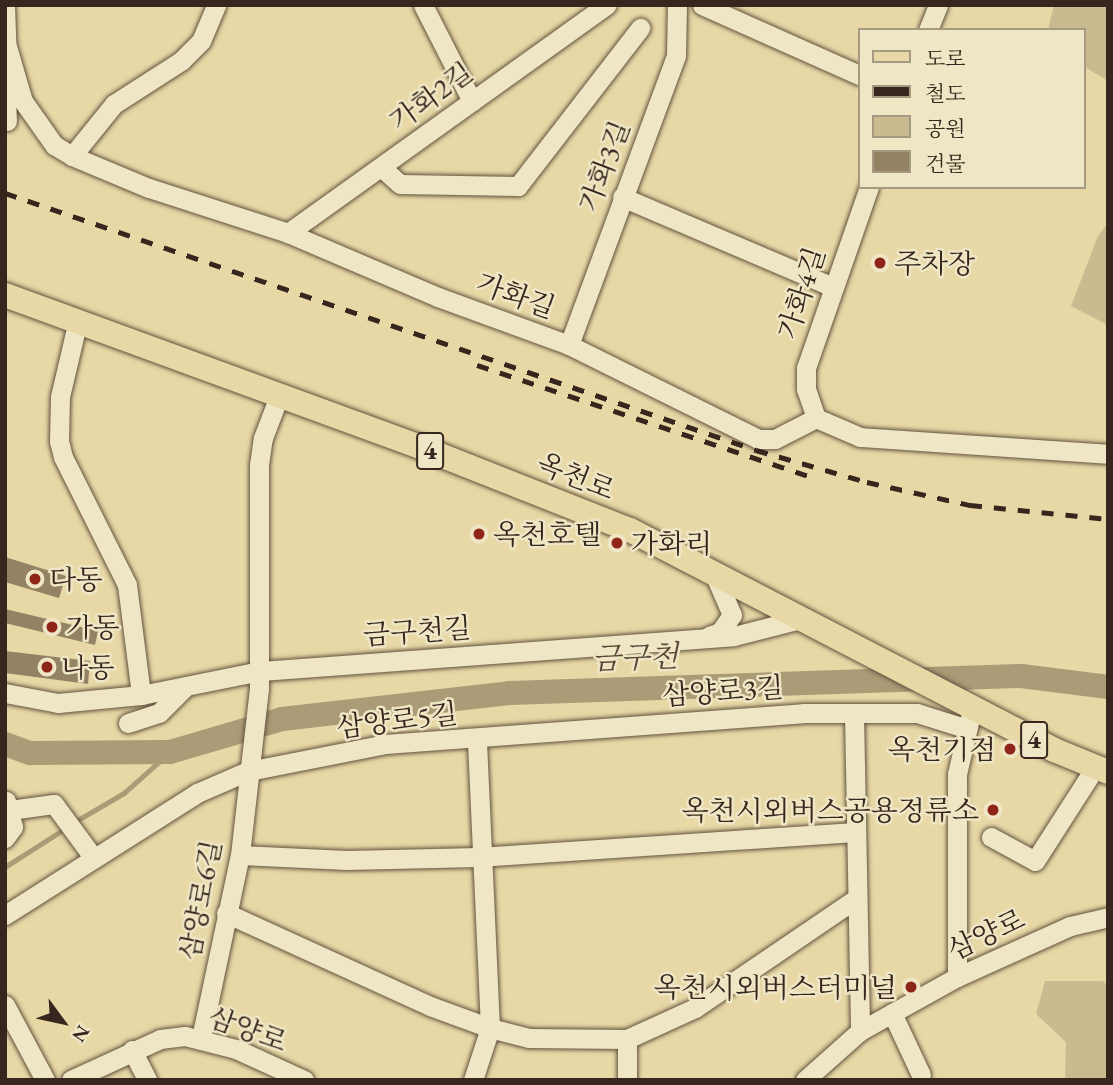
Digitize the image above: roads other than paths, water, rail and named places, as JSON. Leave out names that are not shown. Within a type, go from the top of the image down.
[{"type":"main road","name":"옥천로","points":[[5,295],[78,320],[630,530],[841,637],[970,718]]},
{"type":"main road","name":"4","points":[[970,718],[1104,769]]},
{"type":"street","name":"가화길","points":[[5,5],[6,43],[23,101],[54,145],[72,156],[149,188],[288,233],[438,297],[569,345],[758,439],[775,439],[816,418]]},
{"type":"street","points":[[72,156],[114,104],[181,61],[201,41],[216,5]]},
{"type":"street","points":[[423,5],[472,101]]},
{"type":"street","name":"가화2길","points":[[288,233],[607,5]]},
{"type":"street","name":"가화3길","points":[[569,345],[676,56],[677,5]]},
{"type":"street","points":[[702,5],[858,75]]},
{"type":"street","points":[[929,28],[938,5]]},
{"type":"street","points":[[381,167],[400,184],[518,186],[640,28]]},
{"type":"street","points":[[5,76],[6,121]]},
{"type":"street","name":"가화4길","points":[[816,418],[806,389],[806,368],[831,286],[868,189]]},
{"type":"street","points":[[622,198],[831,286]]},
{"type":"street","points":[[78,320],[60,397],[59,441],[62,457],[127,585],[141,695]]},
{"type":"street","points":[[260,680],[259,465],[262,438],[279,396]]},
{"type":"street","points":[[816,418],[860,437],[1108,454]]},
{"type":"street","points":[[698,639],[720,632],[732,615],[713,571]]},
{"type":"street","name":"금구천길","points":[[5,693],[58,703],[260,680],[734,636],[804,618]]},
{"type":"street","name":"삼양로6길","points":[[201,1038],[240,855],[248,766],[260,680]]},
{"type":"street","points":[[128,723],[159,713],[184,688]]},
{"type":"street","name":"삼양로3길","points":[[477,738],[803,713],[917,713],[970,718]]},
{"type":"street","points":[[854,714],[860,1031]]},
{"type":"street","points":[[957,977],[957,774],[970,718]]},
{"type":"street","name":"삼양로5길","points":[[5,915],[197,793],[248,766],[386,744],[477,738],[490,1028],[474,1080]]},
{"type":"street","points":[[991,837],[1035,861],[1104,769]]},
{"type":"street","points":[[5,838],[13,827],[8,805],[54,804],[93,857]]},
{"type":"street","points":[[240,855],[347,860],[482,856],[855,832]]},
{"type":"street","points":[[226,913],[430,1006],[490,1028],[529,1038],[627,1039],[695,1009],[857,898]]},
{"type":"street","name":"삼양로","points":[[805,1080],[860,1031],[957,977],[1070,926],[1108,917]]},
{"type":"street","points":[[5,1005],[45,1080]]},
{"type":"street","points":[[892,1013],[921,1075]]},
{"type":"street","name":"삼양로","points":[[71,1080],[160,1039],[201,1038],[304,1080]]},
{"type":"street","points":[[627,1039],[627,1080]]},
{"type":"street","points":[[132,1050],[147,1080]]},
{"type":"waterway","name":"금구천","points":[[5,744],[30,753],[170,752],[282,719],[510,693],[1021,676],[1108,687]]},
{"type":"waterway","name":"금구천","points":[[73,823],[124,793],[170,752]]},
{"type":"waterway","name":"금구천","points":[[5,867],[66,828]]},
{"type":"railway","points":[[5,193],[756,450],[867,482],[970,505],[1108,519]]},
{"type":"railway","points":[[477,365],[809,476]]},
{"type":"place","name":"주차장","points":[[880,263]]},
{"type":"place","name":"옥천호텔","points":[[479,534]]},
{"type":"place","name":"가화리","points":[[617,543]]},
{"type":"place","name":"다동","points":[[35,579]]},
{"type":"place","name":"가동","points":[[52,627]]},
{"type":"place","name":"나동","points":[[47,667]]},
{"type":"place","name":"옥천기점","points":[[1010,749]]},
{"type":"place","name":"옥천시외버스공용정류소","points":[[993,810]]},
{"type":"place","name":"옥천시외버스터미널","points":[[911,987]]}]
